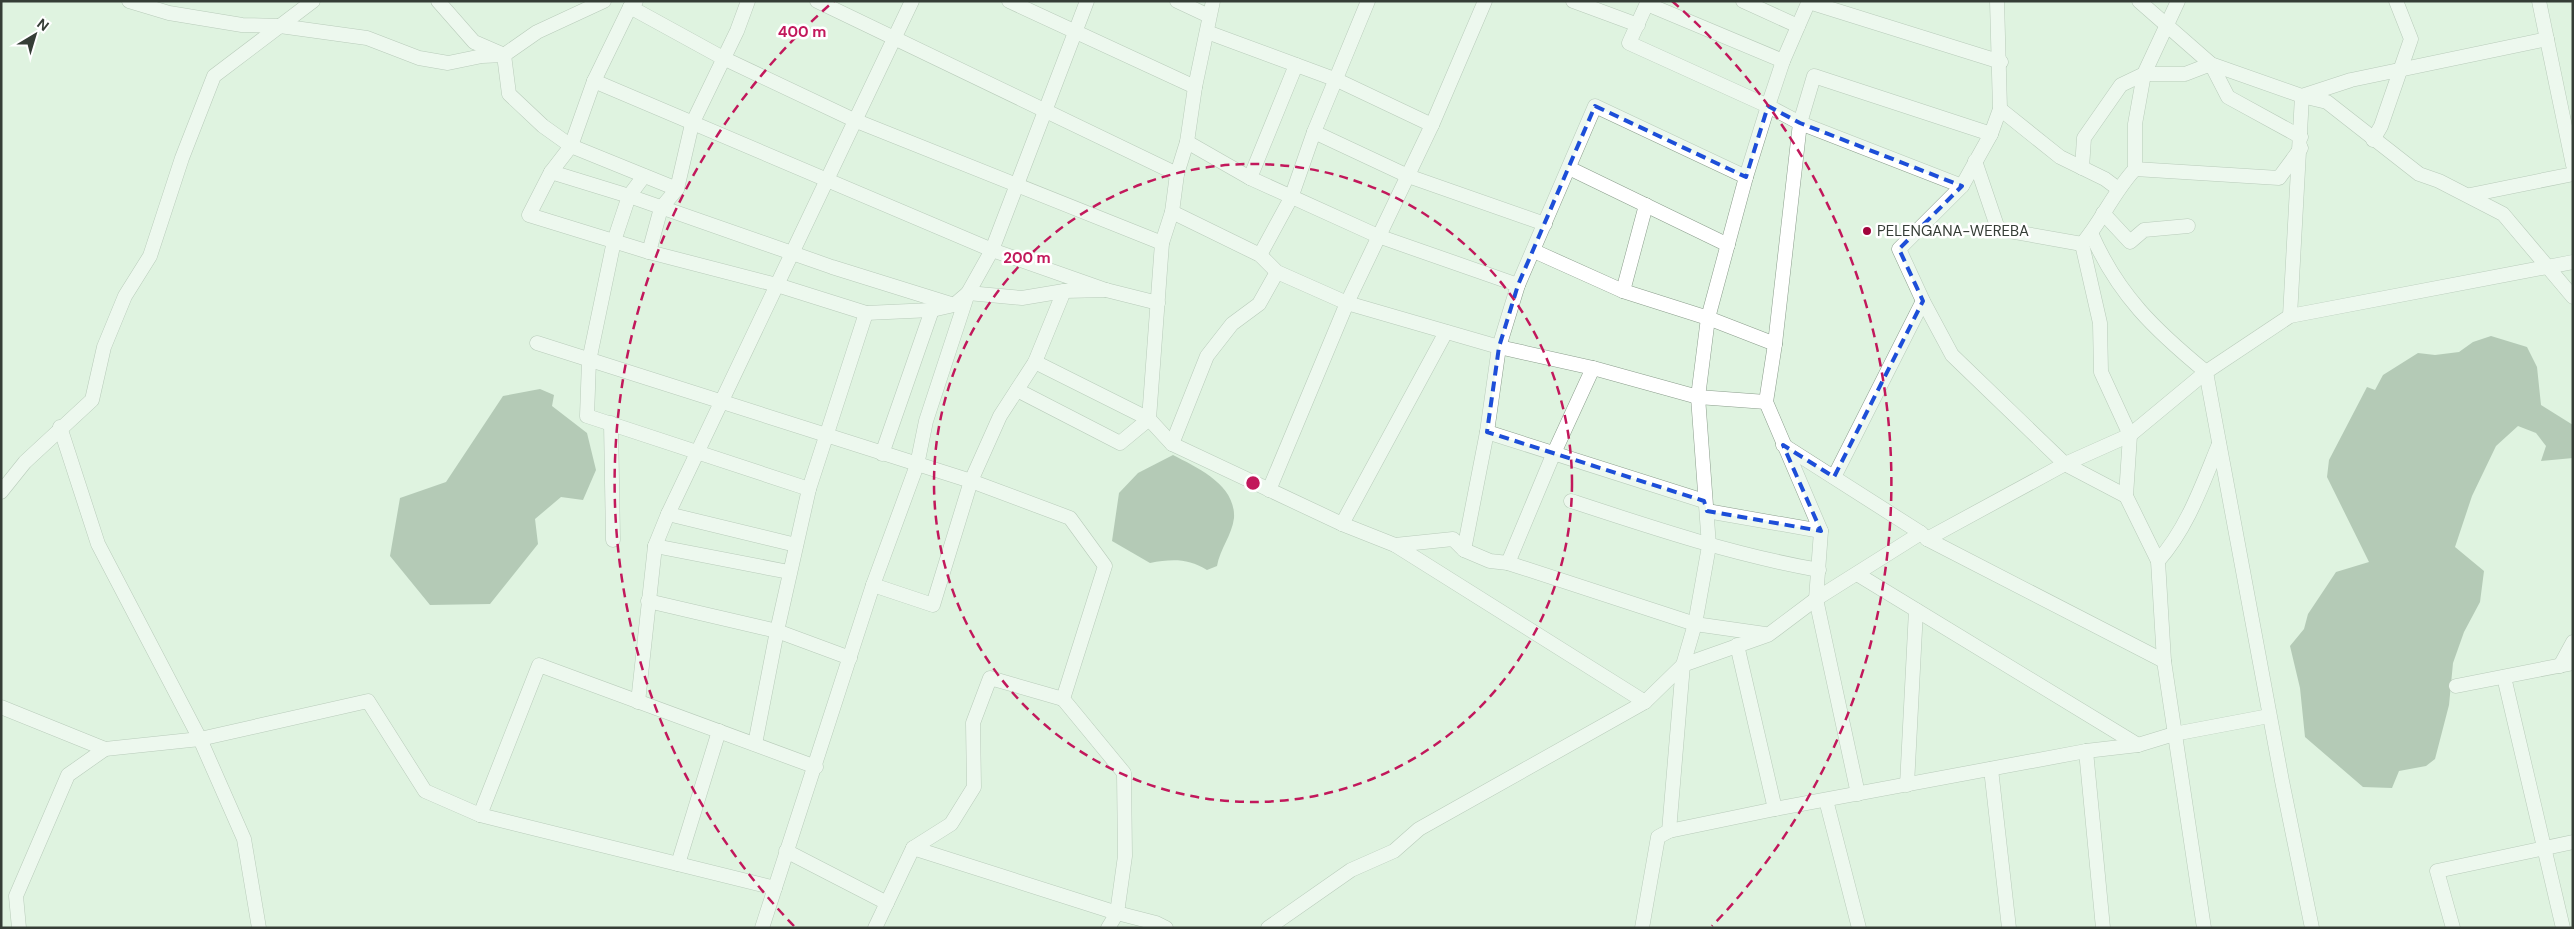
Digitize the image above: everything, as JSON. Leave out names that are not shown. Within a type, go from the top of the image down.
[{"type":"street","points":[[129,1],[169,13],[242,25],[280,26],[367,38],[419,58],[448,63],[482,56],[504,55],[537,32],[604,1]]},
{"type":"street","points":[[1,492],[25,462],[60,427],[92,400],[104,347],[125,296],[150,256],[182,158],[214,76],[313,1]]},
{"type":"street","points":[[438,1],[474,42],[504,55]]},
{"type":"street","points":[[649,252],[661,208],[677,189],[692,124],[748,1]]},
{"type":"street","points":[[817,1],[1177,174]]},
{"type":"street","points":[[638,702],[648,601],[656,546],[668,514],[912,1]]},
{"type":"street","points":[[1009,1],[1195,86]]},
{"type":"street","points":[[762,928],[786,851],[816,767],[873,585],[917,465],[926,421],[968,293],[992,250],[1087,1]]},
{"type":"street","points":[[1177,1],[1209,16]]},
{"type":"street","points":[[1018,390],[1120,443],[1149,418],[1162,243],[1172,212],[1177,174],[1187,142],[1195,86],[1213,1]]},
{"type":"street","points":[[1260,255],[1291,198],[1314,132],[1368,1]]},
{"type":"street","points":[[1269,490],[1347,303],[1432,126],[1485,1]]},
{"type":"street","points":[[1573,1],[1638,25]]},
{"type":"street","points":[[1743,1],[1798,26]]},
{"type":"street","points":[[2139,1],[2211,64],[2228,97],[2301,142]]},
{"type":"street","points":[[2082,244],[2092,233],[2117,188],[2135,169],[2135,124],[2144,74],[2178,1]]},
{"type":"street","points":[[2373,140],[2381,126],[2411,38],[2396,1]]},
{"type":"street","points":[[2539,1],[2573,165]]},
{"type":"street","points":[[1668,831],[1683,665],[1695,624],[1709,546],[1698,397],[1708,318],[1746,177],[1783,61],[1798,26],[1809,2],[2000,62]]},
{"type":"street","points":[[1995,2],[2000,62],[2000,109],[1990,134],[1962,186],[1899,249],[1923,302],[1952,355],[2065,464],[2126,496]]},
{"type":"street","points":[[1783,61],[1647,3],[1629,44],[1768,106],[1800,123],[1962,186]]},
{"type":"street","points":[[1106,290],[1064,291],[1022,298],[968,293],[954,305],[932,310],[866,313],[777,285],[649,252],[529,215],[551,172],[571,146],[594,82],[633,4],[723,58],[854,120],[1016,183],[1162,243]]},
{"type":"street","points":[[1207,32],[1337,80],[1432,126]]},
{"type":"street","points":[[2302,96],[2351,80],[2547,39]]},
{"type":"street","points":[[504,55],[508,94],[543,126],[571,146],[677,189]]},
{"type":"street","points":[[2082,168],[2084,138],[2097,123],[2101,111],[2121,85],[2144,74],[2184,74],[2211,64],[2302,96],[2327,102],[2373,140],[2419,174],[2470,196],[2503,214],[2573,298]]},
{"type":"street","points":[[1250,178],[1296,65]]},
{"type":"street","points":[[1858,794],[1816,599],[1821,530],[1766,402],[1775,344],[1800,123],[1814,76],[1990,134]]},
{"type":"street","points":[[594,82],[992,250],[1106,290],[1158,303]]},
{"type":"street","points":[[2290,316],[2301,142],[2302,96]]},
{"type":"street","points":[[1464,550],[1487,432],[1500,346],[1518,285],[1596,106],[1746,177]]},
{"type":"street","points":[[2000,109],[2060,158],[2117,188]]},
{"type":"street","points":[[1314,132],[1408,176],[1545,224]]},
{"type":"street","points":[[1187,142],[1250,178],[1378,236],[1518,285]]},
{"type":"street","points":[[2135,169],[2279,178],[2301,142]]},
{"type":"street","points":[[1975,161],[1998,229],[2082,244]]},
{"type":"street","points":[[1569,168],[1728,245]]},
{"type":"street","points":[[551,172],[629,196],[791,253],[954,305]]},
{"type":"street","points":[[2470,196],[2573,174]]},
{"type":"street","points":[[644,176],[629,196],[614,241],[589,361],[587,416],[809,489]]},
{"type":"street","points":[[1623,291],[1646,205]]},
{"type":"street","points":[[1172,212],[1260,255],[1276,272],[1347,303],[1446,332],[1592,368],[1698,397],[1766,402]]},
{"type":"street","points":[[2103,213],[2130,242],[2144,230],[2188,226]]},
{"type":"street","points":[[2092,233],[2103,260],[2122,291],[2164,338],[2206,372],[2269,716],[2312,928]]},
{"type":"street","points":[[2082,244],[2100,323],[2101,372],[2130,435],[2126,496],[2158,561],[2164,661],[2204,928]]},
{"type":"street","points":[[1534,251],[1623,291],[1708,318],[1775,344]]},
{"type":"street","points":[[1268,928],[1351,870],[1394,851],[1419,829],[1645,702],[1683,665],[1768,635],[1816,599],[1924,536],[2065,464],[2130,435],[2206,372],[2290,316],[2573,262]]},
{"type":"street","points":[[1172,444],[1207,356],[1232,324],[1259,304],[1276,272]]},
{"type":"street","points":[[873,585],[933,605],[971,481],[1000,416],[1035,362],[1064,291]]},
{"type":"street","points":[[1834,477],[1923,302]]},
{"type":"street","points":[[882,454],[932,310]]},
{"type":"street","points":[[755,744],[777,631],[809,489],[866,313]]},
{"type":"street","points":[[1342,524],[1446,332]]},
{"type":"street","points":[[537,343],[971,481],[1070,518],[1104,566],[1063,699]]},
{"type":"street","points":[[1035,362],[1149,418],[1172,444],[1342,524],[1395,545],[1645,702]]},
{"type":"street","points":[[1508,563],[1592,368]]},
{"type":"street","points":[[611,423],[613,540]]},
{"type":"street","points":[[60,427],[98,544],[200,738],[244,838],[259,928]]},
{"type":"street","points":[[1487,432],[1705,506],[1821,530]]},
{"type":"street","points":[[2158,561],[2174,542],[2192,508],[2219,444]]},
{"type":"street","points":[[1783,445],[1924,536],[2164,661]]},
{"type":"street","points":[[1571,501],[1709,546],[1767,561],[1819,570]]},
{"type":"street","points":[[668,514],[796,545]]},
{"type":"street","points":[[1395,545],[1453,539],[1464,550],[1490,561],[1508,563],[1695,624],[1768,635]]},
{"type":"street","points":[[656,546],[790,572]]},
{"type":"street","points":[[1857,574],[2138,745]]},
{"type":"street","points":[[648,601],[777,631],[850,658]]},
{"type":"street","points":[[1907,785],[1916,610]]},
{"type":"street","points":[[2456,686],[2566,664],[2573,642]]},
{"type":"street","points":[[1737,645],[1774,808]]},
{"type":"street","points":[[480,815],[539,665],[816,767]]},
{"type":"street","points":[[2504,677],[2563,928]]},
{"type":"street","points":[[875,928],[886,902],[914,848],[951,824],[974,788],[973,723],[990,678],[1063,699],[1124,773],[1125,856],[1117,912],[1108,928]]},
{"type":"street","points":[[19,928],[16,896],[68,775],[105,749],[200,738],[368,701],[425,791],[480,815],[775,888]]},
{"type":"street","points":[[1,707],[105,749]]},
{"type":"street","points":[[1642,928],[1658,837],[1668,831],[1774,808],[2086,751],[2138,745],[2174,734],[2269,716]]},
{"type":"street","points":[[678,864],[719,731]]},
{"type":"street","points":[[2086,751],[2103,928]]},
{"type":"street","points":[[1991,769],[2009,928]]},
{"type":"street","points":[[1826,800],[1859,928]]},
{"type":"street","points":[[2453,928],[2437,871],[2573,842]]},
{"type":"street","points":[[914,848],[1156,923],[1166,928]]},
{"type":"street","points":[[786,851],[886,902]]},
{"type":"highlighted area","points":[[1595,106],[1746,177],[1768,106],[1800,123],[1962,186],[1899,249],[1923,301],[1834,477],[1783,445],[1821,531],[1707,511],[1704,501],[1487,432],[1499,347],[1518,285]]},
{"type":"shaded area","points":[[2491,336],[2527,347],[2537,367],[2541,405],[2573,425],[2573,458],[2541,461],[2546,446],[2536,433],[2518,426],[2496,446],[2472,496],[2455,547],[2484,571],[2480,602],[2464,632],[2453,663],[2449,705],[2435,759],[2426,766],[2399,771],[2392,788],[2363,787],[2305,737],[2300,688],[2290,646],[2304,629],[2308,614],[2336,572],[2369,562],[2327,477],[2329,460],[2367,387],[2375,390],[2383,375],[2418,353],[2435,355],[2459,352],[2473,342]]},
{"type":"shaded area","points":[[540,389],[554,395],[552,406],[587,433],[596,470],[583,500],[561,497],[535,519],[538,544],[490,604],[430,605],[390,556],[400,498],[446,482],[503,396]]},
{"type":"shaded area","points":[[1173,455],[1214,479],[1229,496],[1233,506],[1233,524],[1217,566],[1207,570],[1193,563],[1179,560],[1150,563],[1112,541],[1119,493],[1138,473]]},
{"type":"place","name":"PELENGANA-WEREBA","points":[[1867,231]]}]
